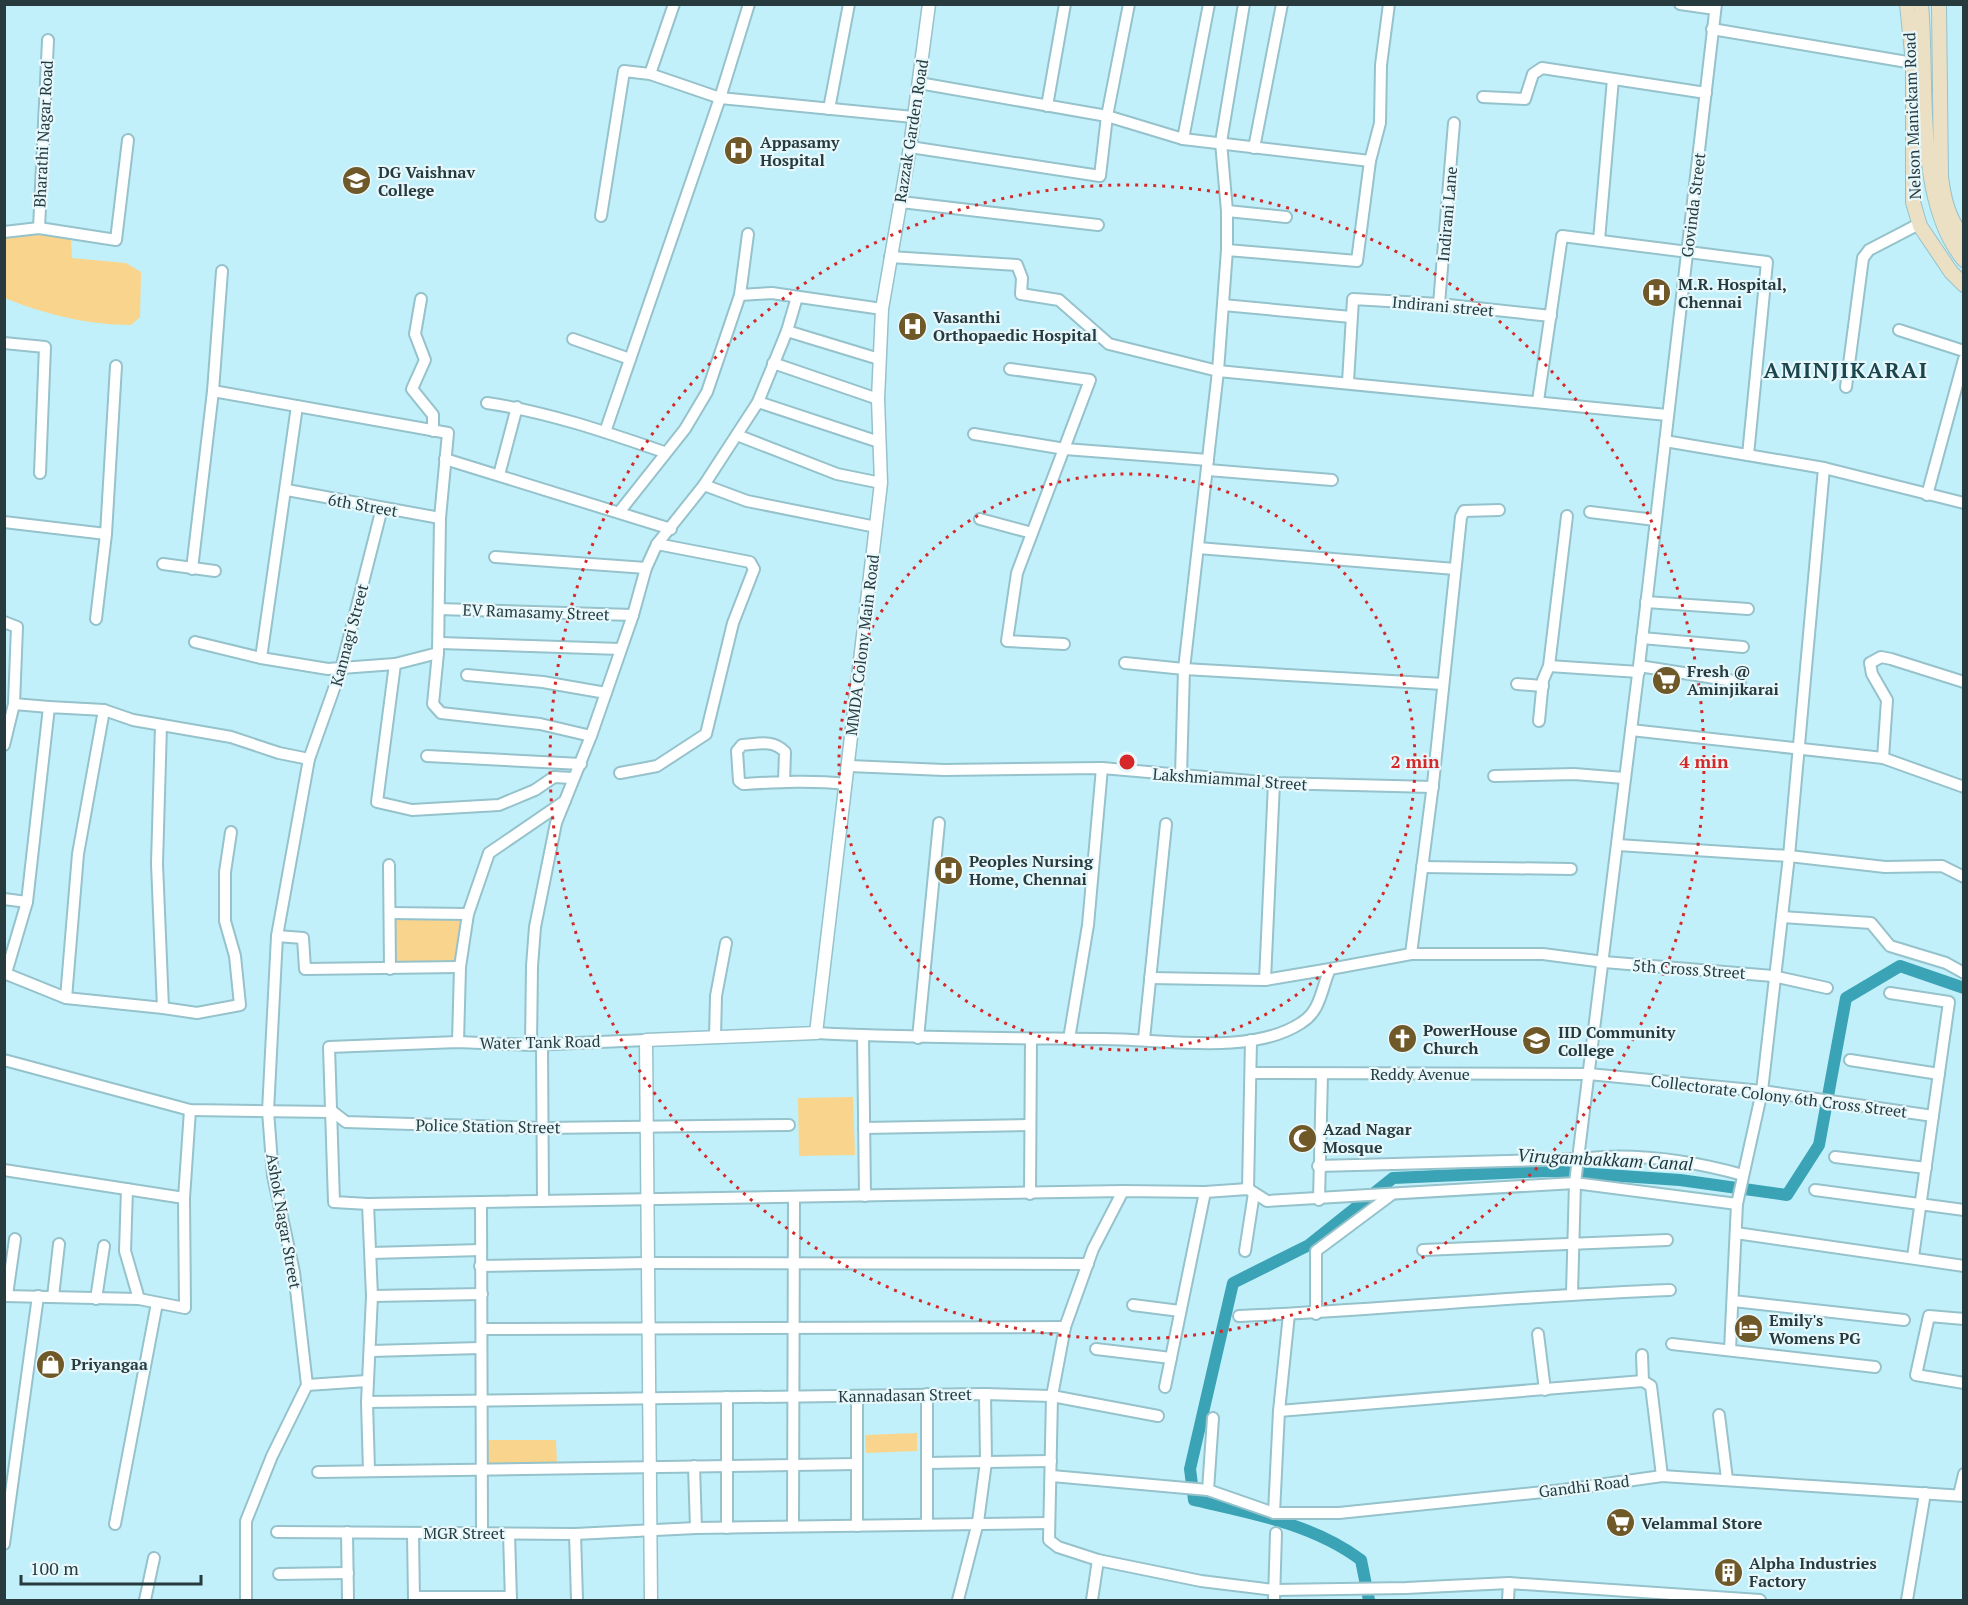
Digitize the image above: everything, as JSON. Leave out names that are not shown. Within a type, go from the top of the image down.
[{"type":"main road","name":"Nelson Manickam Road","points":[[1907,4],[1913,63],[1913,202],[1919,224],[1951,272],[1964,285]]},
{"type":"main road","points":[[1921,4],[1928,146],[1935,205],[1959,243],[1964,260]]},
{"type":"main road","name":"Nelson Manickam Road","points":[[1939,4],[1941,177],[1945,204],[1959,243]]},
{"type":"street","points":[[650,74],[674,4]]},
{"type":"street","points":[[605,432],[720,98],[749,4]]},
{"type":"street","points":[[829,109],[849,4]]},
{"type":"street","name":"Razzak Garden Road","points":[[890,257],[919,83],[929,4]]},
{"type":"street","points":[[1047,106],[1065,4]]},
{"type":"street","points":[[909,147],[1100,176],[1107,116],[1129,4]]},
{"type":"street","points":[[1183,139],[1209,4]]},
{"type":"street","points":[[1181,776],[1184,669],[1218,371],[1227,250],[1227,211],[1221,142],[1244,4]]},
{"type":"street","points":[[1254,148],[1282,4]]},
{"type":"street","points":[[1227,250],[1357,261],[1370,161],[1380,123],[1381,65],[1389,4]]},
{"type":"street","points":[[1680,4],[1715,7]]},
{"type":"street","name":"Govinda Street","points":[[1572,1293],[1571,1242],[1575,1183],[1639,669],[1715,7]]},
{"type":"street","points":[[1712,29],[1913,63]]},
{"type":"street","name":"Bharathi Nagar Road","points":[[39,228],[48,40]]},
{"type":"street","points":[[1483,97],[1525,99],[1533,74],[1542,68],[1706,93]]},
{"type":"street","points":[[601,216],[624,71],[650,74],[720,98],[913,117]]},
{"type":"street","points":[[1599,240],[1613,79]]},
{"type":"street","points":[[919,83],[1107,116],[1183,139],[1370,161]]},
{"type":"street","name":"Indirani Lane","points":[[1439,304],[1454,123]]},
{"type":"street","points":[[4,232],[39,228],[116,240],[128,140]]},
{"type":"street","points":[[900,202],[1098,225]]},
{"type":"street","points":[[1227,211],[1286,217]]},
{"type":"street","points":[[1846,387],[1863,258],[1869,250],[1919,224]]},
{"type":"street","points":[[620,512],[664,452],[685,429],[707,392],[740,295],[748,234]]},
{"type":"street","points":[[1538,401],[1562,236],[1767,262],[1748,455]]},
{"type":"street","points":[[890,257],[1017,266],[1022,278],[1021,294],[1059,300],[1109,344],[1218,371],[1667,415]]},
{"type":"street","name":"MMDA Colony Main Road","points":[[816,1033],[881,483],[879,359],[882,309],[890,257]]},
{"type":"street","points":[[192,569],[213,392],[222,271]]},
{"type":"street","points":[[740,295],[772,293],[882,309]]},
{"type":"street","points":[[543,1201],[543,1128],[531,966],[535,927],[553,834],[572,778],[581,764],[591,736],[633,615],[646,568],[657,544],[705,484],[758,402],[787,331],[796,297]]},
{"type":"street","points":[[421,299],[415,334],[425,360],[412,389],[433,415],[433,431]]},
{"type":"street","name":"Indirani street","points":[[1351,318],[1353,299],[1439,304],[1551,316]]},
{"type":"street","points":[[1223,305],[1351,318],[1348,382]]},
{"type":"street","points":[[1899,330],[1964,351]]},
{"type":"street","points":[[787,331],[879,359]]},
{"type":"street","points":[[573,339],[630,358]]},
{"type":"street","points":[[4,343],[45,347],[40,473]]},
{"type":"street","points":[[1927,495],[1964,359]]},
{"type":"street","points":[[773,363],[878,399]]},
{"type":"street","points":[[96,619],[106,534],[116,366]]},
{"type":"street","points":[[1010,369],[1090,380],[1017,573],[1007,641],[1064,644]]},
{"type":"street","points":[[213,392],[448,433],[440,518],[439,648],[433,704],[441,713],[540,724],[591,736]]},
{"type":"street","points":[[758,402],[879,442]]},
{"type":"street","points":[[487,403],[517,407],[605,432],[664,452]]},
{"type":"street","points":[[261,658],[287,490],[297,406]]},
{"type":"street","points":[[499,475],[517,407]]},
{"type":"street","points":[[974,434],[1065,449],[1332,480]]},
{"type":"street","points":[[737,435],[837,474],[881,483]]},
{"type":"street","points":[[1665,441],[1824,468],[1964,503]]},
{"type":"street","points":[[445,459],[671,529]]},
{"type":"street","points":[[1730,1350],[1737,1203],[1762,1091],[1773,976],[1789,856],[1824,468]]},
{"type":"street","points":[[705,484],[747,501],[876,527]]},
{"type":"street","name":"6th Street","points":[[287,490],[440,518]]},
{"type":"street","name":"Kannagi Street","points":[[309,759],[341,669],[382,508]]},
{"type":"street","points":[[1411,954],[1433,787],[1455,569],[1464,512],[1499,510]]},
{"type":"street","points":[[1590,512],[1655,520]]},
{"type":"street","points":[[1539,721],[1543,686],[1549,666],[1567,516]]},
{"type":"street","points":[[980,519],[1032,533]]},
{"type":"street","points":[[4,522],[106,534]]},
{"type":"street","points":[[620,773],[657,766],[706,734],[733,623],[754,568],[750,562],[657,544]]},
{"type":"street","points":[[1198,548],[1455,569]]},
{"type":"street","points":[[495,557],[646,568]]},
{"type":"street","points":[[163,564],[215,571]]},
{"type":"street","points":[[1646,602],[1748,609]]},
{"type":"street","name":"EV Ramasamy Street","points":[[439,609],[633,615]]},
{"type":"street","points":[[4,622],[17,627],[14,705],[4,745]]},
{"type":"street","points":[[1642,638],[1743,647]]},
{"type":"street","points":[[195,642],[261,658],[341,669],[395,664],[439,648],[620,649]]},
{"type":"street","points":[[1883,758],[1887,700],[1872,674],[1870,663],[1881,657],[1891,659],[1964,682]]},
{"type":"street","points":[[1125,663],[1184,669],[1443,684]]},
{"type":"street","points":[[395,664],[377,802],[412,810],[499,805],[535,790],[554,777],[572,778]]},
{"type":"street","points":[[1549,666],[1639,669],[1740,682]]},
{"type":"street","points":[[467,675],[543,682],[606,693]]},
{"type":"street","points":[[1517,684],[1543,686]]},
{"type":"street","points":[[14,705],[104,710],[161,725],[231,737],[279,753],[309,759]]},
{"type":"street","points":[[49,707],[27,902],[5,973],[66,998],[197,1012],[240,1005],[235,957],[225,921],[225,872],[231,832]]},
{"type":"street","points":[[66,998],[78,854],[104,710]]},
{"type":"street","points":[[161,725],[157,864],[164,1008]]},
{"type":"street","points":[[1631,730],[1883,758],[1964,787]]},
{"type":"street","points":[[784,782],[785,752],[771,742],[742,745],[737,751],[739,781],[743,784],[784,782],[796,780],[846,784]]},
{"type":"street","points":[[427,756],[581,764]]},
{"type":"street","name":"Ashok Nagar Street","points":[[307,1385],[294,1272],[273,1176],[268,1111],[277,936],[309,759]]},
{"type":"street","name":"Lakshmiammal Street","points":[[849,766],[944,770],[1102,768],[1274,783],[1433,787]]},
{"type":"street","points":[[1069,1039],[1088,925],[1102,768]]},
{"type":"street","points":[[1494,776],[1574,774],[1624,778]]},
{"type":"street","points":[[1265,980],[1274,783]]},
{"type":"street","points":[[458,1042],[460,967],[468,914],[489,853],[565,801]]},
{"type":"street","points":[[918,1038],[939,823]]},
{"type":"street","points":[[1144,1039],[1166,824]]},
{"type":"street","points":[[1618,845],[1789,856],[1885,867],[1942,866],[1964,877]]},
{"type":"street","points":[[389,865],[390,969]]},
{"type":"street","points":[[1422,867],[1571,869]]},
{"type":"street","points":[[4,899],[27,902]]},
{"type":"street","points":[[390,913],[468,914]]},
{"type":"street","points":[[1782,917],[1871,923],[1890,946],[1946,963],[1964,973]]},
{"type":"street","points":[[277,936],[303,938],[305,969],[460,967]]},
{"type":"street","points":[[715,1037],[716,996],[726,943]]},
{"type":"street","name":"5th Cross Street","points":[[1150,978],[1265,980],[1411,954],[1543,954],[1604,962],[1773,976],[1827,988]]},
{"type":"street","points":[[816,1033],[918,1038],[1144,1039],[1222,1043],[1251,1040],[1281,1034],[1302,1023],[1316,1011],[1330,969]]},
{"type":"street","points":[[1890,993],[1949,1002],[1913,1257]]},
{"type":"street","name":"Water Tank Road","points":[[333,1112],[329,1047],[458,1042],[536,1045],[816,1033]]},
{"type":"street","points":[[863,1035],[865,1196]]},
{"type":"street","points":[[1030,1194],[1031,1039]]},
{"type":"street","points":[[646,1040],[651,1600]]},
{"type":"street","points":[[1245,1251],[1251,1191],[1251,1040]]},
{"type":"street","points":[[4,1060],[190,1110],[333,1112],[334,1202],[368,1204],[1123,1191],[1251,1191],[1267,1201],[1319,1200],[1347,1195],[1575,1183],[1737,1203]]},
{"type":"street","points":[[1850,1060],[1939,1074]]},
{"type":"street","name":"Reddy Avenue","points":[[1251,1073],[1590,1074]]},
{"type":"street","points":[[1319,1200],[1318,1166],[1322,1074]]},
{"type":"street","name":"Collectorate Colony 6th Cross Street","points":[[1590,1074],[1762,1091],[1933,1116]]},
{"type":"street","points":[[15,1239],[6,1296],[139,1299],[185,1308],[184,1198],[190,1110]]},
{"type":"street","name":"Police Station Street","points":[[333,1112],[346,1122],[543,1128],[789,1125]]},
{"type":"street","points":[[864,1128],[1030,1125]]},
{"type":"street","points":[[1318,1166],[1578,1159],[1614,1154],[1667,1159],[1743,1175]]},
{"type":"street","points":[[1835,1157],[1926,1168]]},
{"type":"street","points":[[4,1170],[184,1198]]},
{"type":"street","points":[[127,1189],[125,1251],[139,1299]]},
{"type":"street","points":[[1815,1190],[1964,1210]]},
{"type":"street","points":[[1123,1191],[1088,1264],[1065,1327],[1052,1395],[1049,1540],[1058,1547],[1098,1560],[1274,1595],[1347,1587],[1406,1588],[1509,1583],[1760,1600]]},
{"type":"street","points":[[1165,1387],[1205,1192]]},
{"type":"street","points":[[1316,1314],[1316,1251],[1391,1194]]},
{"type":"street","points":[[793,1526],[794,1197]]},
{"type":"street","points":[[482,1202],[480,1266],[483,1329],[480,1348],[482,1533]]},
{"type":"street","points":[[368,1204],[372,1296],[371,1351],[367,1381],[369,1472]]},
{"type":"street","points":[[1736,1233],[1964,1266]]},
{"type":"street","points":[[1423,1250],[1571,1242],[1666,1240]]},
{"type":"street","points":[[53,1297],[59,1244]]},
{"type":"street","points":[[96,1299],[104,1246]]},
{"type":"street","points":[[371,1253],[481,1250]]},
{"type":"street","points":[[480,1266],[648,1263],[1088,1264]]},
{"type":"street","points":[[1239,1316],[1316,1314],[1572,1293],[1670,1290]]},
{"type":"street","points":[[372,1296],[482,1294]]},
{"type":"street","points":[[4,1544],[38,1296]]},
{"type":"street","points":[[1732,1301],[1904,1320]]},
{"type":"street","points":[[115,1524],[157,1303]]},
{"type":"street","points":[[1133,1305],[1180,1311]]},
{"type":"street","points":[[1274,1513],[1278,1411],[1289,1314]]},
{"type":"street","points":[[1964,1319],[1929,1316],[1916,1375],[1964,1383]]},
{"type":"street","points":[[483,1329],[1065,1327]]},
{"type":"street","points":[[1539,1334],[1545,1390]]},
{"type":"street","points":[[1672,1344],[1875,1367]]},
{"type":"street","points":[[371,1351],[480,1348]]},
{"type":"street","points":[[1096,1349],[1171,1358]]},
{"type":"street","points":[[1642,1355],[1643,1381]]},
{"type":"street","points":[[246,1600],[246,1521],[272,1456],[307,1385],[367,1381]]},
{"type":"street","points":[[1278,1411],[1643,1381],[1651,1386],[1662,1476]]},
{"type":"street","points":[[927,1394],[927,1524]]},
{"type":"street","name":"Kannadasan Street","points":[[367,1402],[927,1394],[1052,1395],[1158,1416]]},
{"type":"street","points":[[958,1600],[978,1522],[986,1462],[985,1394]]},
{"type":"street","points":[[856,1526],[857,1396]]},
{"type":"street","points":[[727,1397],[727,1527]]},
{"type":"street","points":[[1719,1415],[1727,1479]]},
{"type":"street","points":[[1208,1490],[1213,1418]]},
{"type":"street","points":[[927,1463],[1051,1461]]},
{"type":"street","points":[[318,1472],[857,1464]]},
{"type":"street","points":[[694,1467],[696,1527]]},
{"type":"street","points":[[1961,1495],[1964,1474]]},
{"type":"street","name":"Gandhi Road","points":[[1052,1476],[1208,1490],[1274,1513],[1339,1513],[1563,1490],[1662,1476],[1961,1495]]},
{"type":"street","points":[[1907,1600],[1925,1493]]},
{"type":"street","name":"MGR Street","points":[[277,1532],[575,1534],[696,1527],[856,1526],[978,1522],[1049,1523]]},
{"type":"street","points":[[347,1533],[348,1600]]},
{"type":"street","points":[[413,1533],[414,1599],[511,1599],[509,1534]]},
{"type":"street","points":[[1274,1595],[1276,1533]]},
{"type":"street","points":[[575,1534],[576,1600]]},
{"type":"street","points":[[145,1600],[154,1558]]},
{"type":"street","points":[[1092,1600],[1098,1560]]},
{"type":"street","points":[[279,1574],[348,1573]]},
{"type":"street","points":[[1508,1600],[1509,1583]]},
{"type":"street","points":[[1405,1600],[1406,1588]]},
{"type":"shaded area","points":[[39,232],[71,239],[72,258],[126,263],[141,272],[140,317],[131,325],[83,321],[50,314],[5,298],[4,236]]},
{"type":"shaded area","points":[[391,913],[464,916],[457,966],[391,966]]},
{"type":"shaded area","points":[[853,1097],[855,1155],[799,1156],[798,1098]]},
{"type":"shaded area","points":[[917,1433],[917,1451],[866,1453],[865,1435]]},
{"type":"shaded area","points":[[485,1440],[556,1440],[557,1465],[486,1465]]},
{"type":"waterway","name":"Virugambakkam Canal","points":[[1369,1600],[1361,1560],[1323,1537],[1281,1521],[1194,1500],[1190,1469],[1233,1283],[1309,1245],[1393,1178],[1548,1171],[1680,1180],[1787,1195],[1819,1145],[1846,998],[1900,966],[1964,988]]},
{"type":"place","name":"Appasamy Hospital","points":[[739,151]]},
{"type":"place","name":"DG Vaishnav College","points":[[357,181]]},
{"type":"place","name":"M.R. Hospital, Chennai","points":[[1657,293]]},
{"type":"place","name":"Vasanthi Orthopaedic Hospital","points":[[912,326]]},
{"type":"place","name":"Fresh @ Aminjikarai","points":[[1666,680]]},
{"type":"place","name":"Peoples Nursing Home, Chennai","points":[[948,870]]},
{"type":"place","name":"PowerHouse Church","points":[[1402,1039]]},
{"type":"place","name":"IID Community College","points":[[1537,1041]]},
{"type":"place","name":"Azad Nagar Mosque","points":[[1302,1138]]},
{"type":"place","name":"Emily's Womens PG","points":[[1748,1329]]},
{"type":"place","name":"Priyangaa","points":[[50,1364]]},
{"type":"place","name":"Velammal Store","points":[[1620,1523]]},
{"type":"place","name":"Alpha Industries Factory","points":[[1728,1572]]},
{"type":"district","name":"AMINJIKARAI","points":[[1846,370]]}]
